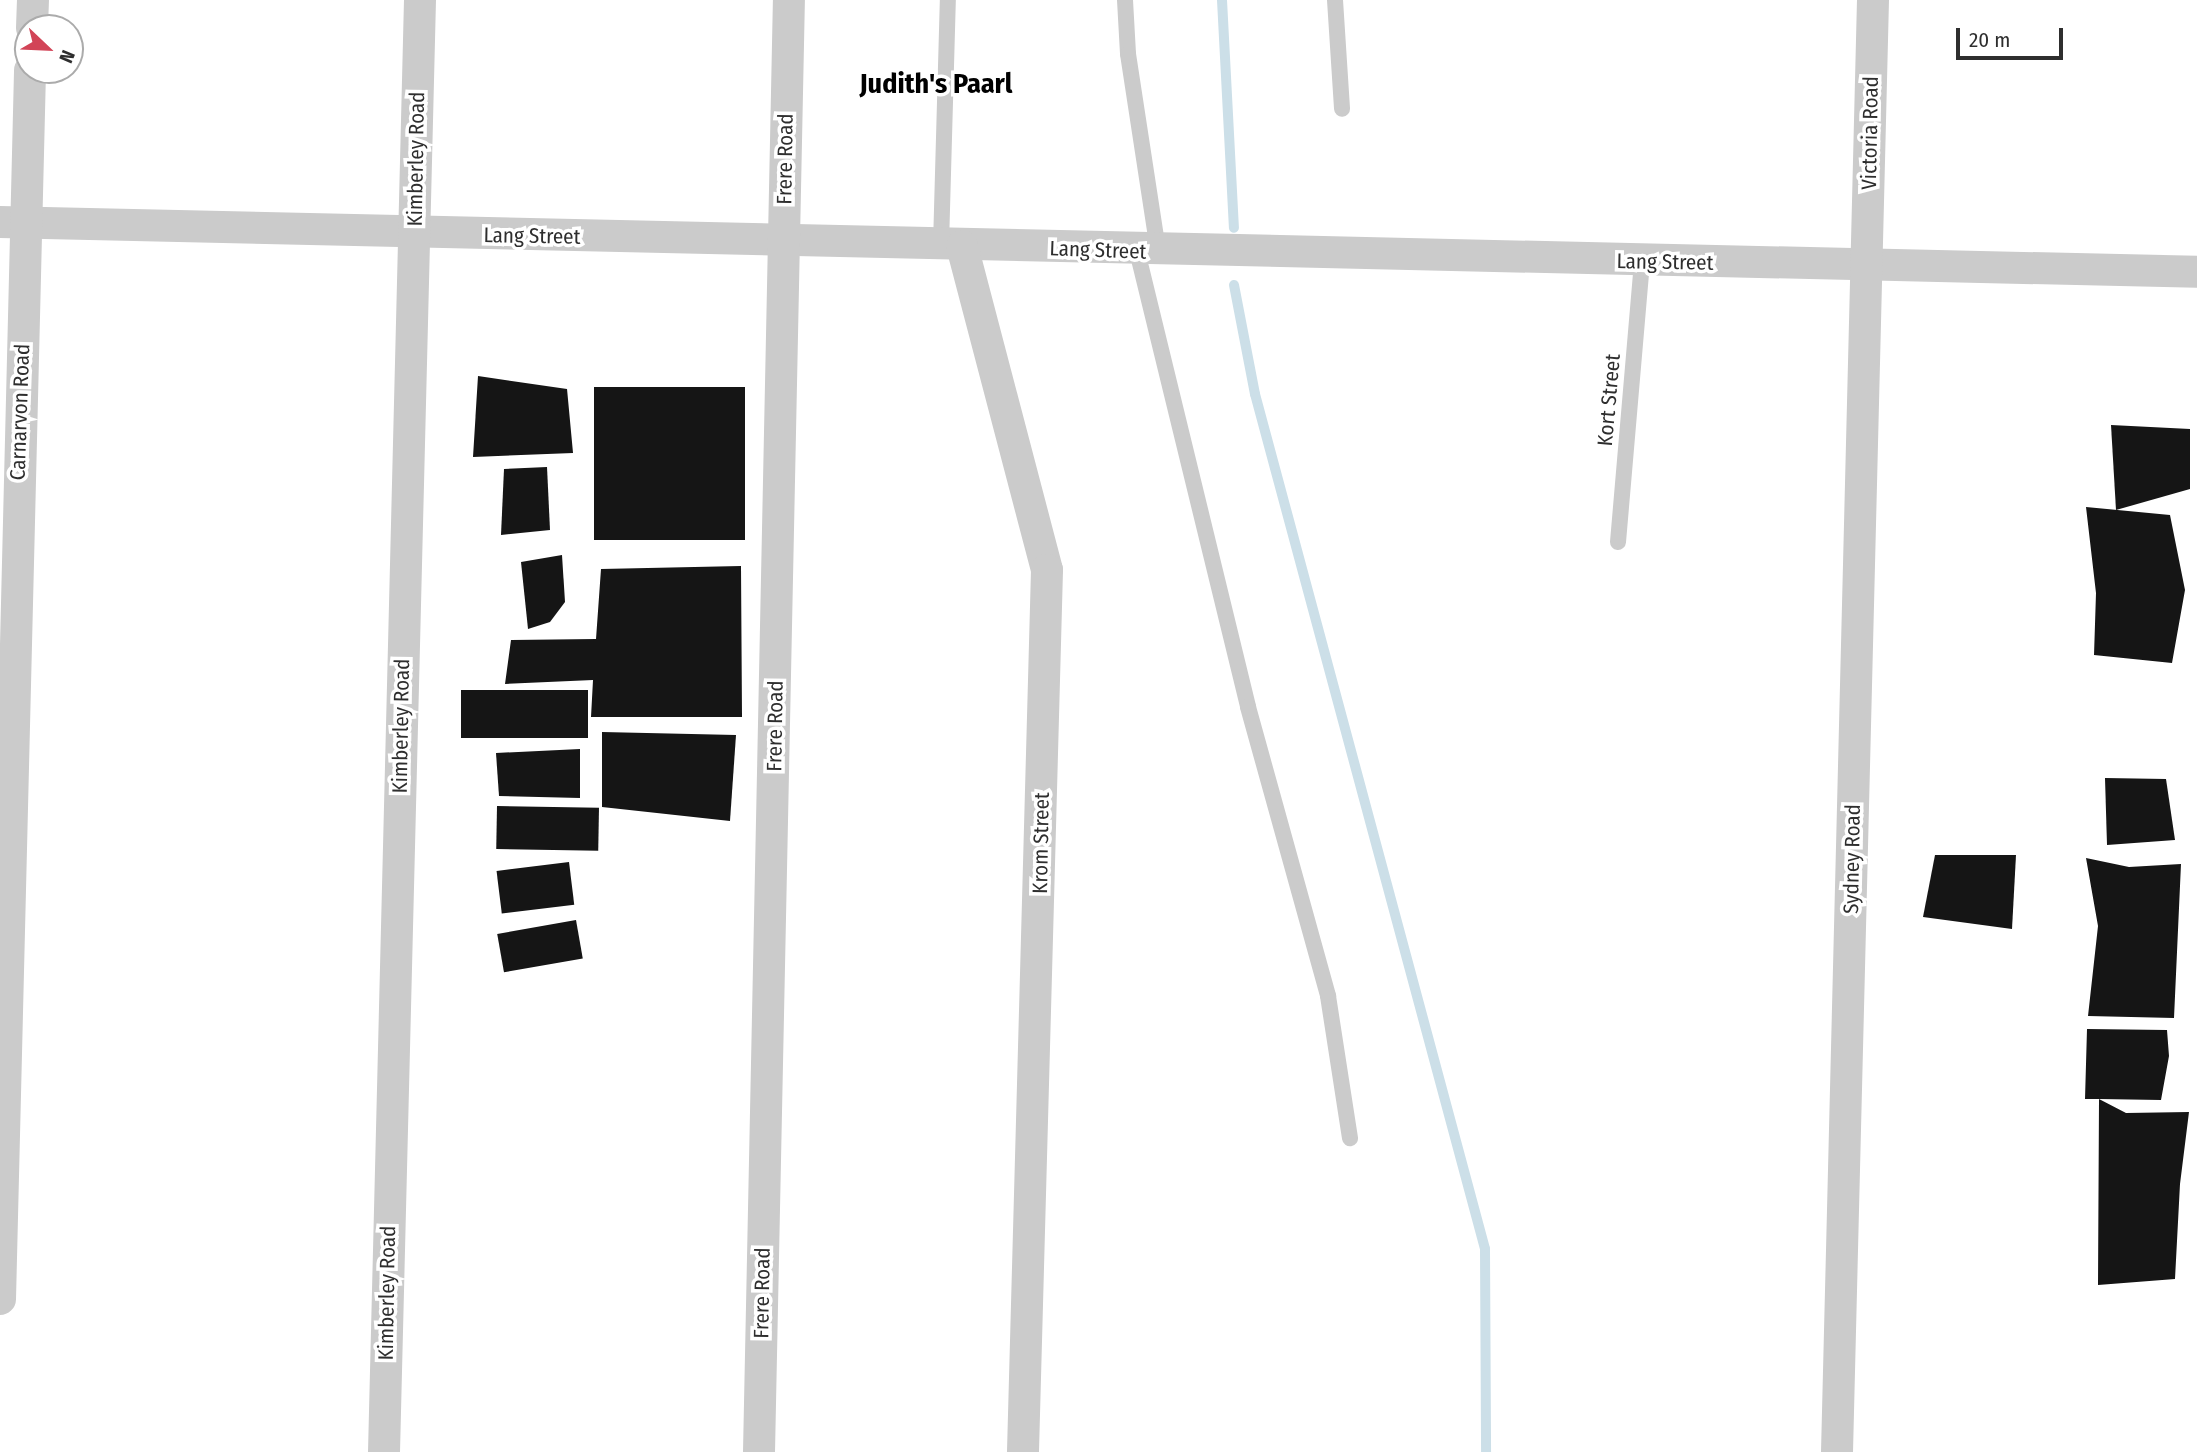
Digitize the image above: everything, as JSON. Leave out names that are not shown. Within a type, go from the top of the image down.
[{"type":"street","name":"Kimberley Road","points":[[384,1452],[420,0]]},
{"type":"street","name":"Frere Road","points":[[759,1452],[789,0]]},
{"type":"street","name":"Victoria Road","points":[[1867,265],[1873,0]]},
{"type":"street","name":"Carnarvon Road","points":[[0,1300],[13,223],[28,84]]},
{"type":"street","name":"Lang Street","points":[[13,223],[1147,251],[2197,272]]},
{"type":"street","name":"Krom Street","points":[[951,246],[1047,570],[1023,1452]]},
{"type":"street","name":"Sydney Road","points":[[1837,1452],[1867,265]]},
{"type":"lane","points":[[948,0],[951,246]]},
{"type":"lane","points":[[1125,0],[1147,251],[1248,707],[1328,996],[1350,1138]]},
{"type":"lane","points":[[1335,0],[1342,108]]},
{"type":"lane","name":"Kort Street","points":[[1618,542],[1642,261]]},
{"type":"building","points":[[478,376],[567,389],[573,453],[473,457]]},
{"type":"building","points":[[594,387],[745,387],[745,540],[594,540]]},
{"type":"building","points":[[2111,425],[2190,429],[2190,489],[2116,510]]},
{"type":"building","points":[[547,467],[550,530],[501,535],[504,469]]},
{"type":"building","points":[[2086,507],[2170,515],[2185,590],[2172,663],[2094,655],[2096,593]]},
{"type":"building","points":[[562,555],[565,602],[550,622],[528,629],[521,562]]},
{"type":"building","points":[[741,566],[742,717],[591,717],[593,680],[505,684],[511,640],[596,639],[601,569]]},
{"type":"building","points":[[461,690],[588,690],[588,738],[461,738]]},
{"type":"building","points":[[602,732],[736,735],[730,821],[602,807]]},
{"type":"building","points":[[580,749],[580,798],[499,796],[496,753]]},
{"type":"building","points":[[2105,778],[2166,779],[2175,840],[2107,845]]},
{"type":"building","points":[[497,806],[599,808],[598,851],[496,849]]},
{"type":"building","points":[[1935,855],[2016,855],[2012,929],[1923,917]]},
{"type":"building","points":[[2086,858],[2129,867],[2181,864],[2174,1018],[2088,1016],[2098,926]]},
{"type":"building","points":[[569,862],[574,905],[502,914],[497,871]]},
{"type":"building","points":[[576,920],[583,958],[504,972],[497,934]]},
{"type":"building","points":[[2087,1029],[2167,1030],[2169,1056],[2161,1100],[2085,1099]]},
{"type":"building","points":[[2099,1099],[2126,1113],[2189,1112],[2180,1184],[2175,1279],[2098,1285]]},
{"type":"waterway","points":[[1222,0],[1234,228]]},
{"type":"waterway","points":[[1234,285],[1255,394],[1485,1249],[1486,1452]]},
{"type":"district","name":"Judith's Paarl","points":[[936,84]]}]
